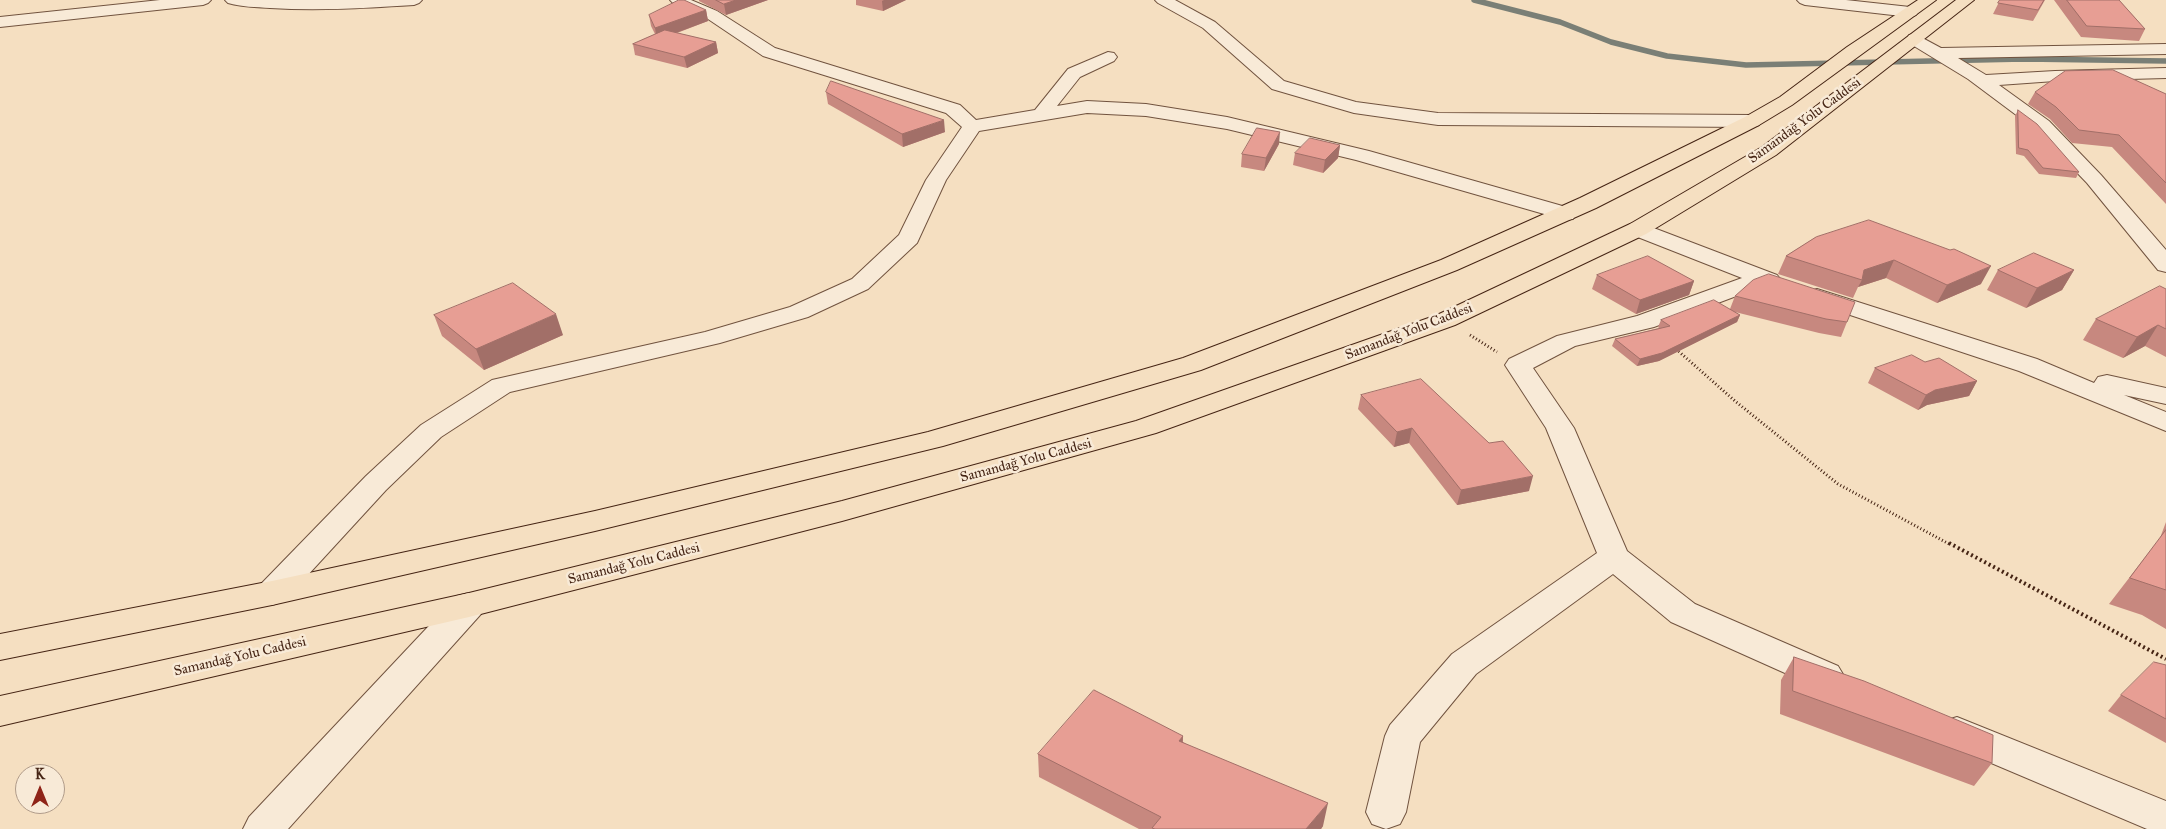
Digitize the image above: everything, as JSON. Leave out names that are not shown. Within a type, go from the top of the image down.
[{"type":"highway","name":"Samandağ Yolu Caddesi","points":[[0,647],[272,593],[594,521],[933,440],[1182,367],[1449,265],[1565,214],[1752,121],[1786,101],[1853,51],[1928,0]]},
{"type":"highway","name":"Samandağ Yolu Caddesi","points":[[0,711],[469,605],[842,512],[1146,428],[1446,320],[1638,229],[1769,151],[1966,0]]},
{"type":"street","points":[[0,22],[203,0]]},
{"type":"street","points":[[233,0],[277,5],[378,3],[414,0]]},
{"type":"street","points":[[678,0],[711,14],[769,52],[953,109],[972,126]]},
{"type":"street","points":[[1163,0],[1209,25],[1278,85],[1354,107],[1438,119],[1752,121]]},
{"type":"street","points":[[1805,0],[1910,12]]},
{"type":"street","points":[[1915,39],[1965,69],[2042,126],[2094,179],[2166,265]]},
{"type":"street","points":[[1941,55],[2166,49]]},
{"type":"street","points":[[1041,115],[1074,73],[1108,57]]},
{"type":"street","points":[[1982,81],[2055,76],[2166,73]]},
{"type":"street","points":[[272,593],[376,483],[431,432],[501,386],[711,338],[800,312],[860,284],[909,238],[936,180],[972,126],[1087,107],[1146,110],[1227,123],[1362,155],[1565,214]]},
{"type":"street","points":[[1638,229],[1762,278],[2028,365],[2166,422]]},
{"type":"street","points":[[1762,278],[1645,322],[1566,341],[1518,365],[1560,428],[1614,557],[1684,613],[1852,687]]},
{"type":"street","points":[[2028,365],[2166,396]]},
{"type":"street","points":[[1386,812],[1402,736],[1464,664],[1614,557]]},
{"type":"street","points":[[263,829],[469,605]]},
{"type":"street","points":[[1932,722],[2166,819]]},
{"type":"path","points":[[1446,320],[1518,365]]},
{"type":"path","points":[[1645,322],[1735,401],[1838,484],[2166,660]]},
{"type":"building","points":[[679,0],[684,0],[706,10],[655,28],[649,15]]},
{"type":"building","points":[[716,0],[736,0],[724,4]]},
{"type":"building","points":[[2000,0],[2044,0],[2038,10],[1998,3]]},
{"type":"building","points":[[2067,0],[2119,0],[2145,29],[2087,26]]},
{"type":"building","points":[[665,30],[716,42],[684,57],[633,44]]},
{"type":"building","points":[[2113,70],[2166,94],[2166,183],[2119,135],[2079,130],[2056,107],[2035,92],[2065,71]]},
{"type":"building","points":[[831,81],[944,120],[902,134],[826,92]]},
{"type":"building","points":[[2018,110],[2037,124],[2079,172],[2043,168],[2028,150],[2019,148]]},
{"type":"building","points":[[1257,128],[1280,132],[1266,158],[1242,154]]},
{"type":"building","points":[[1310,138],[1340,145],[1325,160],[1295,153]]},
{"type":"building","points":[[1869,220],[1950,250],[1954,249],[1991,266],[1947,285],[1894,260],[1864,270],[1862,280],[1786,256],[1816,237]]},
{"type":"building","points":[[2034,253],[2074,270],[2037,288],[1998,270]]},
{"type":"building","points":[[1648,256],[1694,281],[1640,300],[1597,275]]},
{"type":"building","points":[[1769,274],[1855,302],[1847,322],[1826,319],[1735,296],[1753,280]]},
{"type":"building","points":[[513,283],[556,314],[476,349],[434,315]]},
{"type":"building","points":[[2160,286],[2166,289],[2166,329],[2158,325],[2137,337],[2096,319]]},
{"type":"building","points":[[1714,300],[1740,315],[1662,353],[1640,359],[1615,339],[1670,326],[1661,320]]},
{"type":"building","points":[[1912,355],[1925,362],[1939,358],[1977,381],[1935,390],[1926,395],[1875,368]]},
{"type":"building","points":[[1421,379],[1489,443],[1503,441],[1533,476],[1461,490],[1412,428],[1397,432],[1361,395]]},
{"type":"building","points":[[2166,530],[2166,590],[2130,578]]},
{"type":"building","points":[[1794,657],[1864,681],[1993,735],[1992,763],[1793,691]]},
{"type":"building","points":[[2154,662],[2166,665],[2166,719],[2121,695]]},
{"type":"building","points":[[1094,690],[1183,736],[1179,741],[1328,803],[1306,829],[1152,828],[1161,817],[1038,754]]},
{"type":"waterway","points":[[1474,0],[1560,22],[1611,42],[1667,56],[1746,65],[2024,59],[2166,61]]}]
